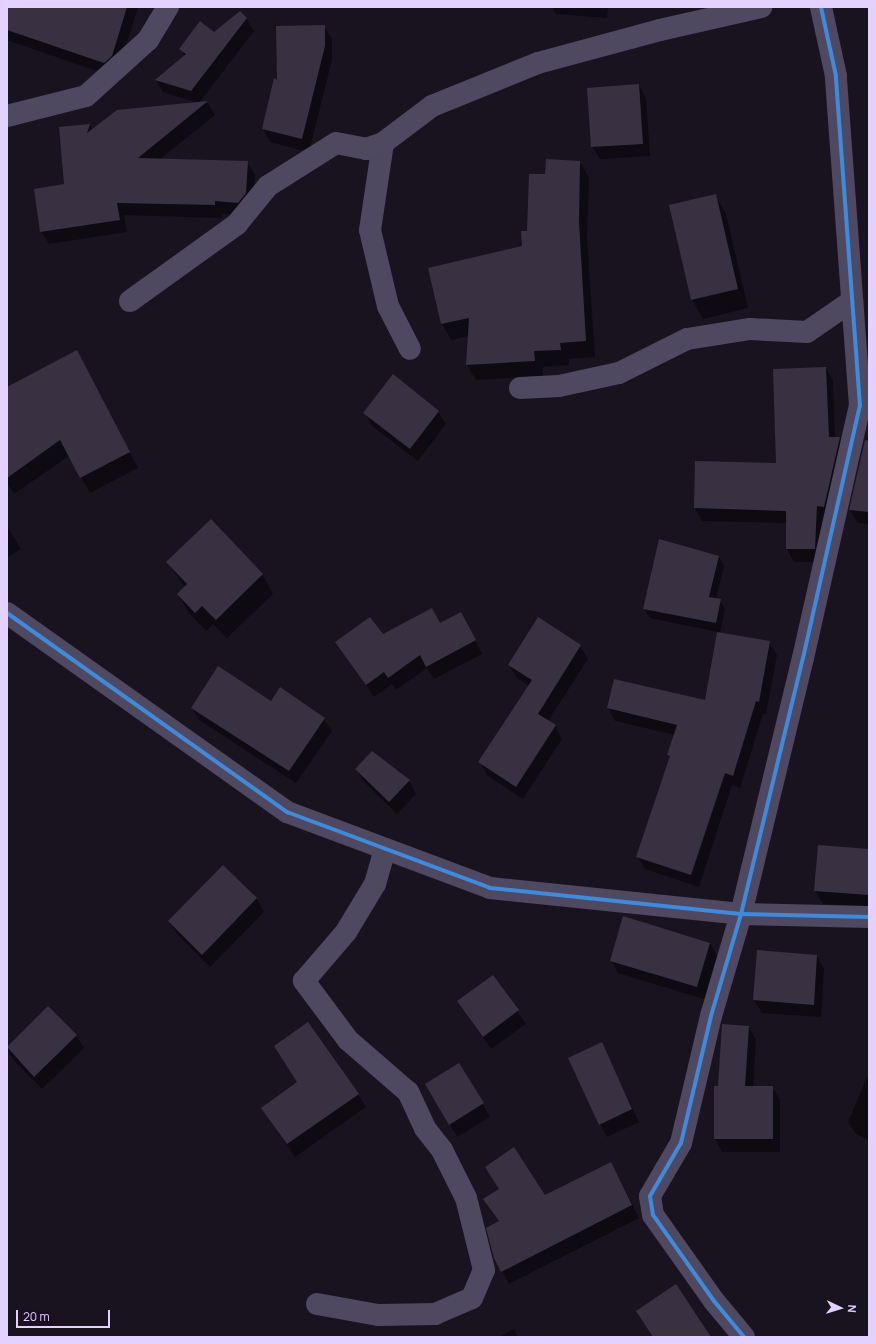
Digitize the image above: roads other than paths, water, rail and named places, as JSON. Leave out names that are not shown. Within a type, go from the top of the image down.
[{"type":"street","points":[[7,116],[86,96],[148,40],[168,7]]},
{"type":"street","points":[[130,301],[237,224],[268,186],[336,143],[366,149],[383,143],[432,106],[538,63],[660,30],[761,7]]},
{"type":"street","points":[[744,1337],[714,1301],[654,1216],[650,1196],[681,1143],[711,1016],[741,914],[803,658],[860,406],[836,76],[821,7]]},
{"type":"street","points":[[383,143],[370,230],[388,306],[410,349]]},
{"type":"street","points":[[520,388],[559,386],[619,373],[687,338],[750,329],[807,332],[852,301]]},
{"type":"street","points":[[7,613],[287,812],[490,888],[741,914],[869,917]]},
{"type":"street","points":[[317,1304],[378,1315],[435,1314],[472,1298],[484,1270],[466,1198],[442,1150],[425,1128],[408,1092],[348,1040],[304,981],[346,932],[375,884],[385,849]]}]
